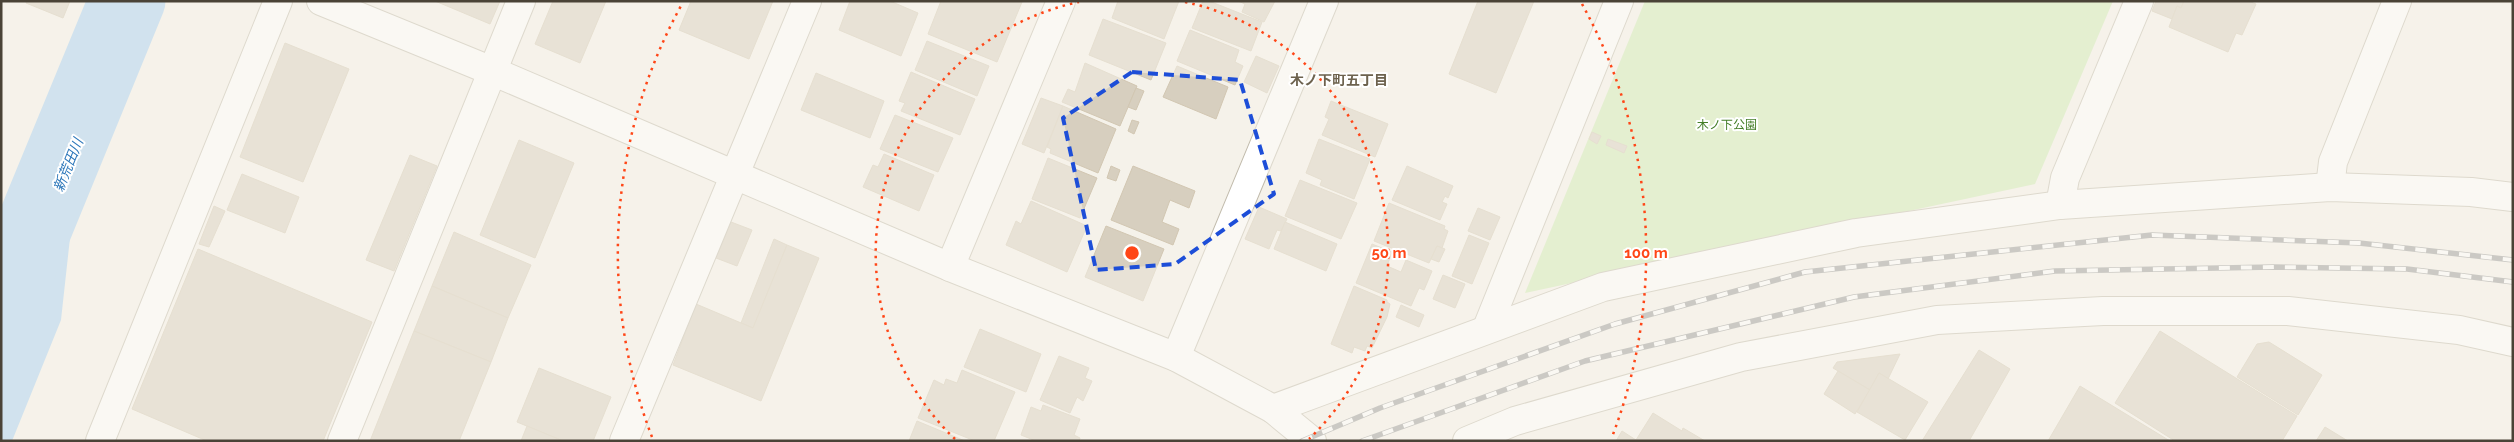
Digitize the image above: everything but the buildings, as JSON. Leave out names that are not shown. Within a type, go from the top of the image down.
[{"type":"street","points":[[100,441],[278,1]]},
{"type":"street","points":[[321,1],[492,71],[950,267],[1176,357],[1273,408],[1312,441]]},
{"type":"street","points":[[342,441],[521,1]]},
{"type":"street","points":[[624,441],[807,1]]},
{"type":"street","points":[[950,267],[1061,1]]},
{"type":"street","points":[[1176,357],[1324,1]]},
{"type":"street","points":[[1488,328],[1619,1]]},
{"type":"street","points":[[2060,205],[2065,178],[2138,1]]},
{"type":"street","points":[[2330,187],[2333,162],[2397,1]]},
{"type":"street","points":[[1273,408],[1613,284],[1856,233],[2060,205],[2330,187],[2472,192],[2513,197]]},
{"type":"street","points":[[1467,441],[1516,421],[1741,357],[1937,320],[2102,311],[2288,311],[2459,330],[2513,342]]},
{"type":"highlighted area","points":[[1132,72],[1240,80],[1274,194],[1175,264],[1096,270],[1063,118]]},
{"type":"green space","name":"木ノ下公園","points":[[1645,1],[2113,1],[2035,184],[1525,293]]},
{"type":"water","points":[[86,1],[134,1],[120,10],[87,83],[61,320],[12,441],[1,441],[1,207]]},
{"type":"waterway","name":"新荒田川","points":[[1,328],[135,1]]},
{"type":"railway","points":[[1302,441],[1380,408],[1615,324],[1805,272],[2152,235],[2359,243],[2513,260]]},
{"type":"railway","points":[[1362,441],[1585,361],[1854,297],[2055,271],[2274,267],[2407,269],[2513,282]]},
{"type":"district","name":"木ノ下町五丁目","points":[[1339,80]]}]
